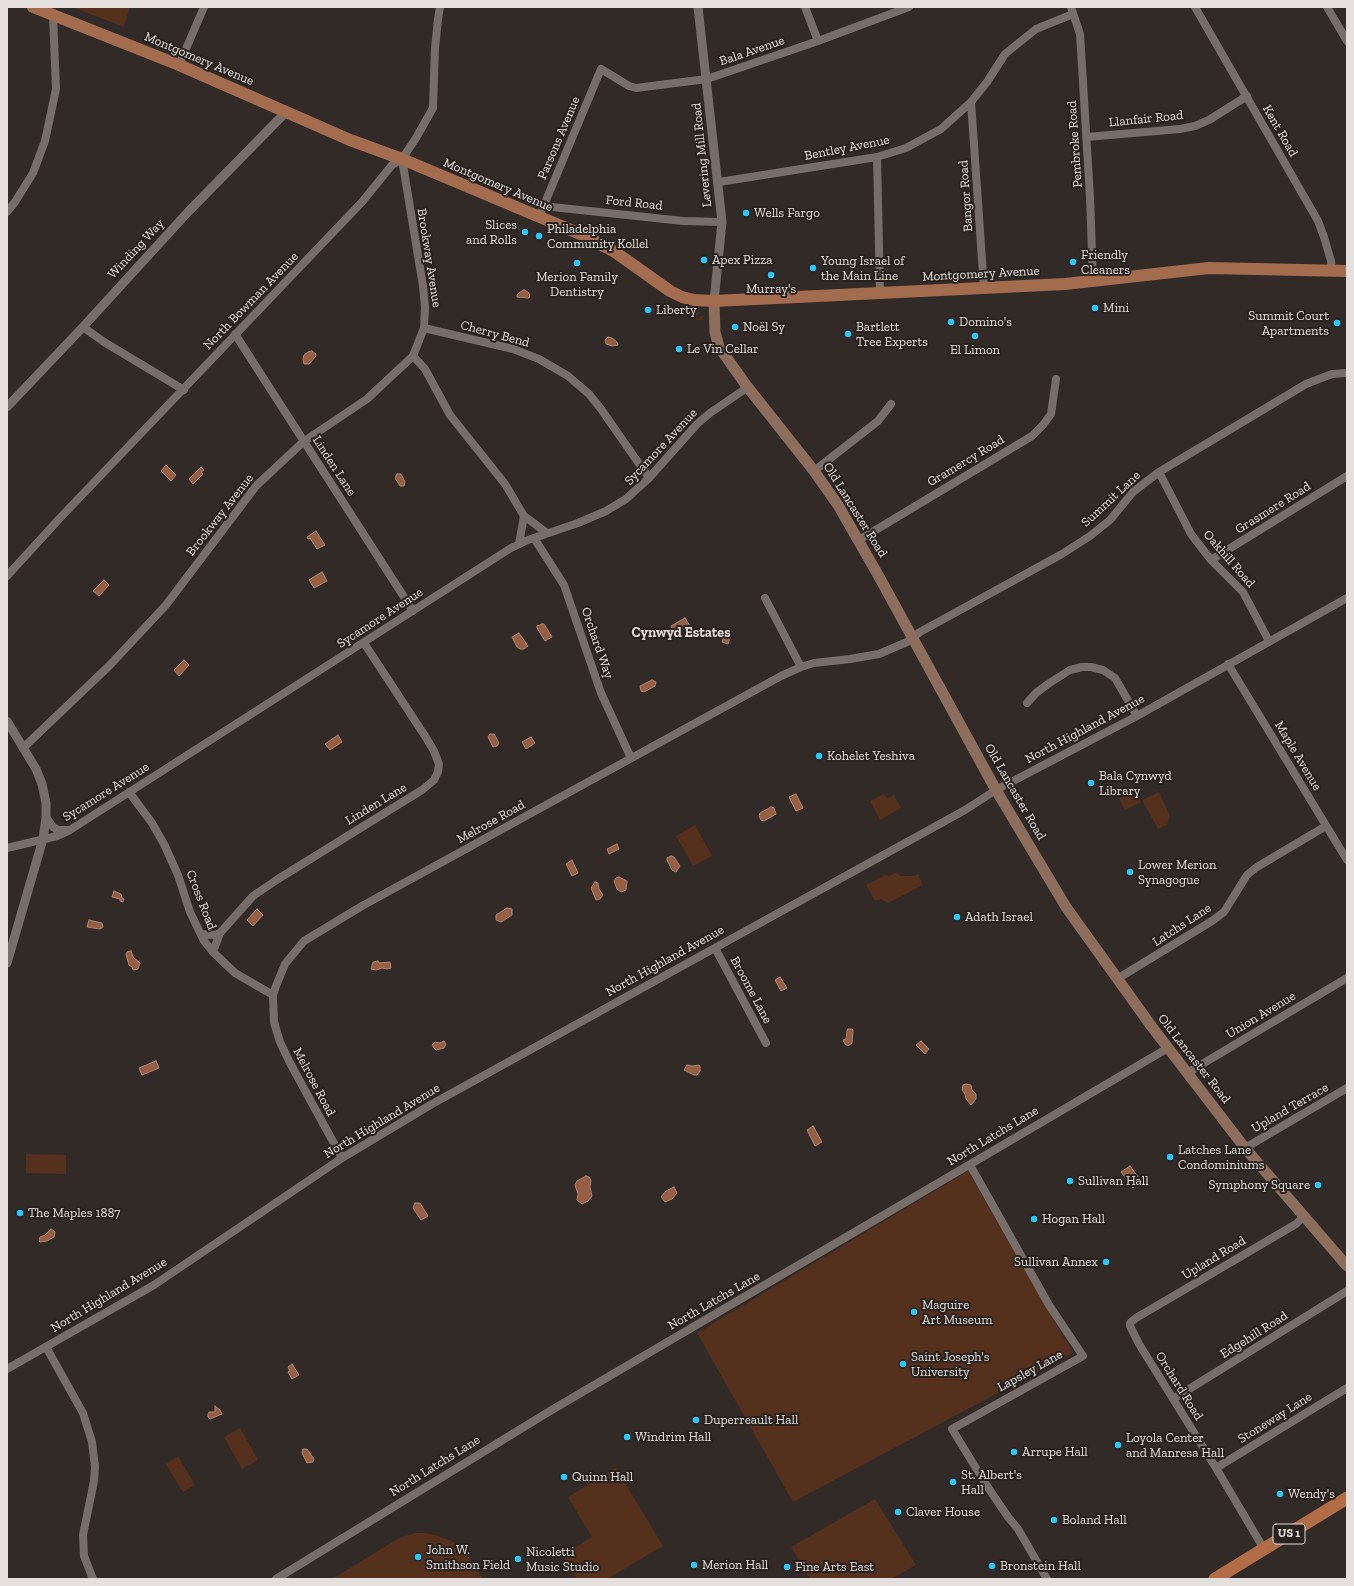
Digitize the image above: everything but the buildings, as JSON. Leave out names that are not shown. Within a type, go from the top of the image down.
[{"type":"highway","name":"US 1","points":[[1215,1579],[1347,1498]]},
{"type":"main road","name":"Montgomery Avenue","points":[[33,7],[179,64],[350,140],[541,211],[605,245],[677,295],[694,300],[714,301],[984,288],[1093,281],[1209,268],[1347,271]]},
{"type":"main road","name":"Old Lancaster Road","points":[[714,301],[715,332],[717,342],[732,366],[814,471],[838,505],[913,637],[996,790],[1066,907],[1168,1048],[1245,1148],[1347,1266]]},
{"type":"street","points":[[179,64],[204,7]]},
{"type":"street","name":"North Bowman Avenue","points":[[7,576],[60,518],[184,390],[235,334],[362,202],[392,165],[402,159],[433,108],[435,48],[440,7]]},
{"type":"street","name":"Levering Mill Road","points":[[698,7],[722,222],[714,301]]},
{"type":"street","points":[[805,7],[818,41]]},
{"type":"street","name":"Bala Avenue","points":[[601,69],[629,86],[636,88],[707,79],[818,41],[908,7]]},
{"type":"street","name":"Kent Road","points":[[1195,7],[1318,220],[1331,261],[1332,271]]},
{"type":"street","points":[[1327,7],[1347,41]]},
{"type":"street","name":"Bentley Avenue","points":[[718,182],[877,157],[906,148],[941,130],[972,102],[1005,54],[1036,29],[1072,11]]},
{"type":"street","name":"Pembroke Road","points":[[1072,11],[1080,34],[1087,137],[1093,281]]},
{"type":"street","points":[[7,212],[33,173],[45,141],[56,89],[53,15]]},
{"type":"street","name":"Parsons Avenue","points":[[541,211],[601,69]]},
{"type":"street","name":"Llanfair Road","points":[[1087,137],[1180,129],[1195,126],[1209,120],[1246,96]]},
{"type":"street","name":"Bangor Road","points":[[972,102],[984,288]]},
{"type":"street","name":"Winding Way","points":[[7,407],[83,327],[188,212],[286,112]]},
{"type":"street","points":[[877,157],[880,293]]},
{"type":"street","name":"Brookway Avenue","points":[[23,748],[110,666],[166,605],[256,486],[303,442],[367,399],[412,356],[424,328],[425,307],[423,286],[402,159]]},
{"type":"street","name":"Ford Road","points":[[541,211],[722,222]]},
{"type":"street","points":[[83,327],[104,342],[184,390]]},
{"type":"street","name":"Cherry Bend","points":[[424,328],[513,349],[539,359],[568,376],[589,394],[601,409],[649,478]]},
{"type":"street","name":"Linden Lane","points":[[235,334],[412,611]]},
{"type":"street","points":[[412,356],[425,370],[450,415],[505,484],[524,516],[547,533]]},
{"type":"street","name":"Summit Lane","points":[[913,637],[1062,554],[1090,536],[1110,520],[1132,492],[1159,472],[1306,384],[1332,374],[1347,373]]},
{"type":"street","name":"Gramercy Road","points":[[859,540],[1032,436],[1044,425],[1051,414],[1056,380]]},
{"type":"street","name":"Sycamore Avenue","points":[[7,848],[57,836],[70,830],[519,544],[578,523],[606,511],[632,495],[697,424],[714,409],[748,387]]},
{"type":"street","points":[[814,471],[878,421],[891,404]]},
{"type":"street","name":"Oakhill Road","points":[[1159,472],[1191,534],[1211,560],[1243,592],[1269,641]]},
{"type":"street","name":"Grasmere Road","points":[[1211,560],[1347,476]]},
{"type":"street","points":[[519,544],[524,516]]},
{"type":"street","name":"Orchard Way","points":[[534,538],[564,585],[601,693],[631,758]]},
{"type":"street","points":[[765,598],[801,667]]},
{"type":"street","name":"North Highland Avenue","points":[[7,1369],[154,1285],[342,1158],[432,1104],[965,810],[996,790],[1137,716],[1347,598]]},
{"type":"street","name":"Melrose Road","points":[[342,1158],[280,1042],[274,1022],[273,995],[285,964],[298,947],[312,935],[781,676],[814,663],[879,654],[908,642],[913,637]]},
{"type":"street","name":"Linden Lane","points":[[213,952],[220,933],[243,906],[260,892],[278,879],[422,790],[434,780],[438,772],[439,764],[434,751],[364,643]]},
{"type":"street","name":"Maple Avenue","points":[[1228,664],[1347,860]]},
{"type":"street","points":[[1027,704],[1036,693],[1070,670],[1082,667],[1091,667],[1103,670],[1115,678],[1137,716]]},
{"type":"street","points":[[7,721],[36,769],[42,784],[46,804],[43,839],[7,963]]},
{"type":"street","name":"Cross Road","points":[[129,792],[152,823],[164,844],[171,858],[190,912],[204,941],[234,973],[273,995]]},
{"type":"street","points":[[46,817],[53,827],[58,830],[70,830]]},
{"type":"street","name":"Latchs Lane","points":[[1117,978],[1212,921],[1224,912],[1247,875],[1257,867],[1326,826]]},
{"type":"street","points":[[201,934],[214,935],[220,933]]},
{"type":"street","name":"Broome Lane","points":[[715,948],[766,1043]]},
{"type":"street","name":"Union Avenue","points":[[1187,1073],[1347,978]]},
{"type":"street","name":"North Latchs Lane","points":[[276,1579],[538,1418],[1168,1048]]},
{"type":"street","name":"Upland Terrace","points":[[1245,1148],[1347,1088]]},
{"type":"street","name":"Lapsley Lane","points":[[970,1165],[1049,1305],[1083,1356],[952,1429],[996,1498],[1018,1529],[1047,1579]]},
{"type":"street","name":"Upland Road","points":[[1136,1318],[1296,1224],[1304,1217]]},
{"type":"street","name":"Edgehill Road","points":[[1173,1399],[1347,1291]]},
{"type":"street","name":"Orchard Road","points":[[1136,1318],[1130,1323],[1130,1330],[1216,1468],[1264,1549]]},
{"type":"street","points":[[46,1347],[83,1413],[92,1442],[95,1467],[94,1481],[83,1535],[84,1556],[93,1579]]},
{"type":"street","name":"Stoneway Lane","points":[[1216,1468],[1347,1388]]},
{"type":"shaded area","points":[[72,7],[130,7],[124,27]]},
{"type":"shaded area","points":[[524,290],[530,295],[529,298],[517,297],[520,292]]},
{"type":"shaded area","points":[[678,307],[699,313],[696,316],[698,319],[702,316],[703,320],[696,320],[685,315],[686,311]]},
{"type":"shaded area","points":[[608,337],[617,342],[618,345],[612,346],[606,344],[605,340]]},
{"type":"shaded area","points":[[312,351],[316,354],[316,356],[309,364],[304,364],[304,355]]},
{"type":"shaded area","points":[[166,465],[176,475],[171,481],[161,471]]},
{"type":"shaded area","points":[[201,467],[204,470],[201,472],[203,474],[193,484],[189,479]]},
{"type":"shaded area","points":[[397,474],[401,474],[405,482],[404,486],[400,486],[395,478]]},
{"type":"shaded area","points":[[316,531],[325,545],[317,549],[310,538],[308,539],[307,537]]},
{"type":"shaded area","points":[[322,572],[327,581],[314,588],[309,580]]},
{"type":"shaded area","points":[[104,580],[109,585],[99,596],[93,591]]},
{"type":"shaded area","points":[[685,618],[690,626],[675,634],[671,626]]},
{"type":"shaded area","points":[[544,624],[552,637],[545,641],[537,628],[537,626]]},
{"type":"shaded area","points":[[726,629],[732,631],[728,644],[722,642]]},
{"type":"shaded area","points":[[519,633],[528,646],[524,649],[517,647],[512,637]]},
{"type":"shaded area","points":[[184,660],[189,665],[179,676],[174,670]]},
{"type":"shaded area","points":[[652,680],[656,682],[655,686],[644,692],[641,691],[640,686]]},
{"type":"shaded area","points":[[490,734],[494,734],[499,743],[497,746],[493,747],[488,737]]},
{"type":"shaded area","points":[[338,735],[342,742],[330,750],[325,744]]},
{"type":"shaded area","points":[[531,737],[535,743],[526,749],[522,742]]},
{"type":"shaded area","points":[[1134,790],[1141,802],[1125,810],[1119,798]]},
{"type":"shaded area","points":[[1159,792],[1170,816],[1167,825],[1158,829],[1142,800]]},
{"type":"shaded area","points":[[796,794],[803,808],[796,811],[789,797]]},
{"type":"shaded area","points":[[884,794],[887,798],[894,795],[901,808],[880,820],[870,801]]},
{"type":"shaded area","points":[[771,807],[774,808],[776,814],[764,821],[761,820],[759,816],[760,813]]},
{"type":"shaded area","points":[[695,825],[712,856],[693,866],[676,836]]},
{"type":"shaded area","points":[[617,844],[619,849],[609,854],[607,849]]},
{"type":"shaded area","points":[[671,856],[674,857],[680,866],[676,872],[672,870],[667,860],[667,858]]},
{"type":"shaded area","points":[[572,860],[578,873],[572,876],[566,864]]},
{"type":"shaded area","points":[[897,872],[900,876],[914,876],[918,874],[923,885],[888,903],[881,899],[875,901],[866,885],[885,875],[889,876]]},
{"type":"shaded area","points":[[619,877],[627,881],[626,890],[621,892],[617,889],[614,881]]},
{"type":"shaded area","points":[[595,882],[598,883],[599,889],[603,895],[600,899],[596,900],[591,888]]},
{"type":"shaded area","points":[[114,891],[121,894],[122,898],[124,899],[123,902],[120,901],[120,899],[112,897]]},
{"type":"shaded area","points":[[507,908],[512,909],[512,915],[501,922],[496,920],[496,915]]},
{"type":"shaded area","points":[[257,909],[263,915],[253,926],[247,920]]},
{"type":"shaded area","points":[[89,920],[102,923],[103,927],[100,929],[87,927]]},
{"type":"shaded area","points":[[131,951],[133,957],[140,963],[138,969],[133,970],[129,965],[126,954],[127,952]]},
{"type":"shaded area","points":[[378,961],[379,963],[390,962],[391,968],[376,970],[371,969],[373,962]]},
{"type":"shaded area","points":[[780,977],[787,988],[781,991],[775,980]]},
{"type":"shaded area","points":[[848,1029],[853,1030],[852,1043],[848,1046],[843,1040],[846,1039]]},
{"type":"shaded area","points":[[444,1041],[446,1044],[444,1048],[436,1050],[432,1045],[435,1042],[440,1043]]},
{"type":"shaded area","points":[[921,1041],[929,1049],[925,1054],[916,1045]]},
{"type":"shaded area","points":[[156,1061],[159,1068],[142,1075],[139,1068]]},
{"type":"shaded area","points":[[687,1065],[699,1065],[700,1071],[697,1075],[694,1075],[684,1070]]},
{"type":"shaded area","points":[[963,1085],[971,1085],[972,1090],[976,1094],[976,1099],[971,1105],[966,1099],[962,1090]]},
{"type":"shaded area","points":[[813,1126],[822,1142],[815,1146],[807,1130]]},
{"type":"shaded area","points":[[26,1154],[66,1155],[66,1174],[26,1173]]},
{"type":"shaded area","points":[[1130,1166],[1141,1181],[1133,1188],[1121,1172]]},
{"type":"shaded area","points":[[968,1171],[1073,1353],[793,1502],[697,1333]]},
{"type":"shaded area","points":[[586,1176],[591,1180],[590,1187],[592,1196],[588,1201],[582,1204],[577,1200],[578,1194],[575,1185],[577,1181]]},
{"type":"shaded area","points":[[674,1187],[677,1193],[672,1199],[665,1202],[661,1197],[666,1191]]},
{"type":"shaded area","points":[[415,1203],[420,1203],[428,1216],[421,1220],[413,1208]]},
{"type":"shaded area","points":[[51,1229],[55,1232],[54,1237],[47,1241],[40,1242],[40,1237],[45,1235]]},
{"type":"shaded area","points":[[292,1364],[299,1375],[292,1379],[288,1372],[290,1371],[288,1367]]},
{"type":"shaded area","points":[[215,1406],[222,1414],[210,1419],[208,1414],[209,1412],[215,1412]]},
{"type":"shaded area","points":[[240,1428],[258,1460],[242,1469],[224,1437]]},
{"type":"shaded area","points":[[303,1449],[307,1449],[314,1459],[313,1462],[307,1463],[302,1453]]},
{"type":"shaded area","points":[[178,1456],[195,1485],[183,1492],[166,1464]]},
{"type":"shaded area","points":[[616,1468],[663,1546],[607,1579],[577,1579],[563,1555],[592,1537],[568,1497]]},
{"type":"shaded area","points":[[875,1499],[916,1565],[891,1579],[810,1579],[791,1547]]},
{"type":"shaded area","name":"John W. Smithson Field","points":[[415,1533],[435,1535],[454,1542],[467,1554],[483,1579],[332,1579],[399,1538]]},
{"type":"place","name":"Wells Fargo","points":[[746,213]]},
{"type":"place","name":"Slices and Rolls","points":[[525,232]]},
{"type":"place","name":"Philadelphia Community Kollel","points":[[539,236]]},
{"type":"place","name":"Apex Pizza","points":[[704,260]]},
{"type":"place","name":"Friendly Cleaners","points":[[1073,262]]},
{"type":"place","name":"Merion Family Dentistry","points":[[577,263]]},
{"type":"place","name":"Young Israel of the Main Line","points":[[813,268]]},
{"type":"place","name":"Murray's","points":[[771,275]]},
{"type":"place","name":"Mini","points":[[1095,308]]},
{"type":"place","name":"Liberty","points":[[648,310]]},
{"type":"place","name":"Domino's","points":[[951,322]]},
{"type":"place","name":"Summit Court Apartments","points":[[1337,323]]},
{"type":"place","name":"Noël Sy","points":[[735,327]]},
{"type":"place","name":"Bartlett Tree Experts","points":[[848,334]]},
{"type":"place","name":"El Limon","points":[[975,336]]},
{"type":"place","name":"Le Vin Cellar","points":[[679,349]]},
{"type":"place","name":"Kohelet Yeshiva","points":[[819,756]]},
{"type":"place","name":"Bala Cynwyd Library","points":[[1091,783]]},
{"type":"place","name":"Lower Merion Synagogue","points":[[1130,872]]},
{"type":"place","name":"Adath Israel","points":[[957,917]]},
{"type":"place","name":"Latches Lane Condominiums","points":[[1170,1157]]},
{"type":"place","name":"Sullivan Hall","points":[[1070,1181]]},
{"type":"place","name":"Symphony Square","points":[[1318,1185]]},
{"type":"place","name":"The Maples 1887","points":[[20,1213]]},
{"type":"place","name":"Hogan Hall","points":[[1034,1219]]},
{"type":"place","name":"Sullivan Annex","points":[[1106,1262]]},
{"type":"place","name":"Maguire Art Museum","points":[[914,1312]]},
{"type":"place","name":"Saint Joseph's University","points":[[903,1364]]},
{"type":"place","name":"Duperreault Hall","points":[[696,1420]]},
{"type":"place","name":"Windrim Hall","points":[[627,1437]]},
{"type":"place","name":"Loyola Center and Manresa Hall","points":[[1118,1445]]},
{"type":"place","name":"Arrupe Hall","points":[[1014,1452]]},
{"type":"place","name":"Quinn Hall","points":[[564,1477]]},
{"type":"place","name":"St. Albert's Hall","points":[[953,1482]]},
{"type":"place","name":"Wendy's","points":[[1280,1494]]},
{"type":"place","name":"Claver House","points":[[898,1512]]},
{"type":"place","name":"Boland Hall","points":[[1054,1520]]},
{"type":"place","name":"John W. Smithson Field","points":[[418,1557]]},
{"type":"place","name":"Nicoletti Music Studio","points":[[518,1559]]},
{"type":"place","name":"Merion Hall","points":[[694,1565]]},
{"type":"place","name":"Bronstein Hall","points":[[992,1566]]},
{"type":"place","name":"Fine Arts East","points":[[787,1567]]},
{"type":"district","name":"Cynwyd Estates","points":[[681,633]]}]
